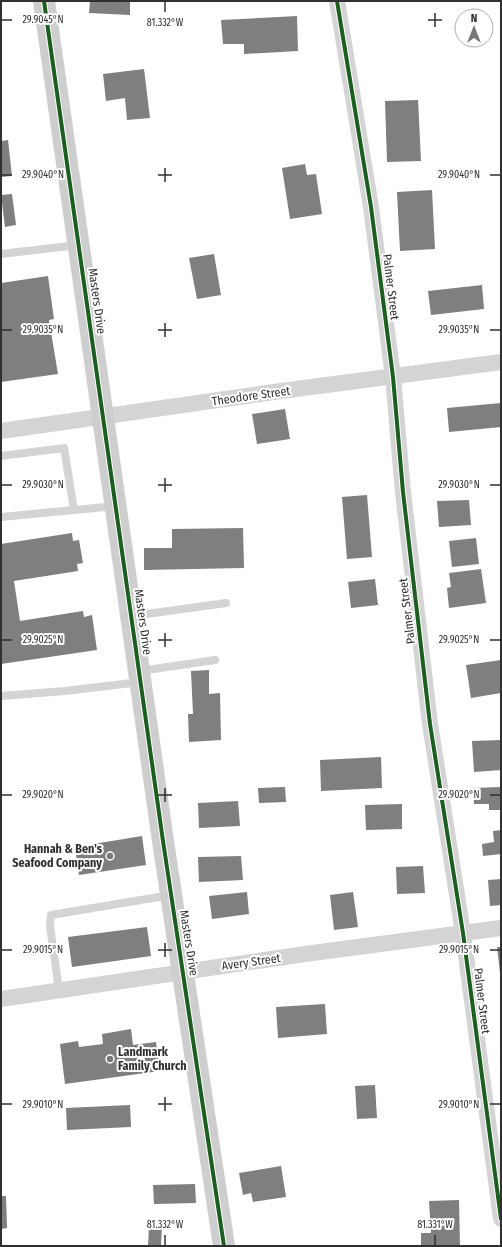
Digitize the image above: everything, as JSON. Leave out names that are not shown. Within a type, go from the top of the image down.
[{"type":"street","name":"Masters Drive","points":[[44,1],[140,677],[224,1246]]},
{"type":"street","name":"Palmer Street","points":[[337,1],[371,208],[393,377],[403,492],[430,724],[463,933],[501,1219]]},
{"type":"street","name":"Theodore Street","points":[[1,431],[501,362]]},
{"type":"street","name":"Avery Street","points":[[1,999],[305,954],[501,928]]},
{"type":"lane","points":[[1,254],[78,245]]},
{"type":"lane","points":[[1,456],[64,448],[74,510]]},
{"type":"lane","points":[[1,517],[116,506]]},
{"type":"lane","points":[[132,616],[226,603]]},
{"type":"lane","points":[[1,696],[65,691],[140,677],[215,660]]},
{"type":"lane","points":[[59,990],[50,926],[51,915],[172,895]]},
{"type":"building","points":[[90,1],[130,1],[130,15],[89,13]]},
{"type":"building","points":[[297,16],[298,51],[244,54],[244,44],[223,44],[221,20]]},
{"type":"building","points":[[144,69],[150,118],[127,120],[125,98],[106,101],[103,74]]},
{"type":"building","points":[[418,100],[421,161],[387,162],[385,101]]},
{"type":"building","points":[[8,140],[12,176],[1,177],[1,141]]},
{"type":"building","points":[[305,164],[307,175],[316,174],[322,214],[290,219],[282,168]]},
{"type":"building","points":[[432,190],[435,249],[400,251],[397,192]]},
{"type":"building","points":[[12,194],[16,225],[5,227],[1,195]]},
{"type":"building","points":[[214,254],[221,295],[197,299],[189,258]]},
{"type":"building","points":[[48,276],[54,319],[49,320],[58,374],[1,382],[1,283]]},
{"type":"building","points":[[482,285],[484,309],[431,315],[428,291]]},
{"type":"building","points":[[501,403],[501,427],[449,432],[447,408]]},
{"type":"building","points":[[285,409],[290,439],[257,444],[252,414]]},
{"type":"building","points":[[367,495],[372,557],[347,559],[342,497]]},
{"type":"building","points":[[469,500],[471,525],[439,527],[437,501]]},
{"type":"building","points":[[243,528],[244,568],[144,570],[144,548],[172,548],[172,529]]},
{"type":"building","points":[[72,533],[73,541],[79,540],[83,563],[77,564],[78,571],[14,581],[20,621],[83,611],[84,617],[92,615],[97,650],[1,664],[1,544]]},
{"type":"building","points":[[476,538],[479,564],[452,567],[449,541]]},
{"type":"building","points":[[481,569],[486,603],[449,608],[447,588],[451,587],[449,573]]},
{"type":"building","points":[[375,579],[378,605],[351,608],[348,582]]},
{"type":"building","points":[[501,660],[501,693],[471,698],[466,665]]},
{"type":"building","points":[[209,670],[209,694],[220,693],[221,740],[189,742],[188,714],[193,714],[191,671]]},
{"type":"building","points":[[501,740],[501,770],[474,772],[472,741]]},
{"type":"building","points":[[381,757],[382,788],[321,791],[320,760]]},
{"type":"building","points":[[285,787],[286,802],[259,803],[258,788]]},
{"type":"building","points":[[501,787],[501,810],[489,810],[489,804],[474,804],[473,788]]},
{"type":"building","points":[[238,801],[240,826],[199,828],[198,803]]},
{"type":"building","points":[[402,804],[402,829],[366,830],[365,805]]},
{"type":"building","points":[[501,830],[501,854],[483,856],[482,844],[494,842],[493,831]]},
{"type":"building","name":"Hannah & Ben's Seafood Company","points":[[142,836],[146,865],[79,875],[75,847]]},
{"type":"building","points":[[241,856],[243,880],[199,882],[198,857]]},
{"type":"building","points":[[423,866],[425,893],[397,894],[396,867]]},
{"type":"building","points":[[501,879],[501,905],[490,906],[488,880]]},
{"type":"building","points":[[247,892],[249,914],[212,919],[209,896]]},
{"type":"building","points":[[353,892],[358,927],[334,930],[330,895]]},
{"type":"building","points":[[147,927],[151,956],[72,967],[68,937]]},
{"type":"building","points":[[497,947],[501,947],[501,973],[500,973]]},
{"type":"building","points":[[325,1004],[327,1034],[278,1038],[276,1007]]},
{"type":"building","name":"Landmark Family Church","points":[[131,1029],[133,1045],[156,1042],[160,1071],[65,1084],[60,1044],[78,1041],[79,1047],[103,1044],[102,1034]]},
{"type":"building","points":[[375,1085],[377,1118],[357,1119],[355,1086]]},
{"type":"building","points":[[130,1105],[131,1127],[67,1130],[66,1108]]},
{"type":"building","points":[[281,1166],[286,1197],[253,1202],[251,1193],[243,1195],[239,1173]]},
{"type":"building","points":[[195,1184],[196,1203],[154,1204],[153,1185]]},
{"type":"building","points":[[1,1196],[6,1196],[7,1228],[1,1229]]},
{"type":"building","points":[[459,1200],[460,1246],[421,1246],[421,1233],[431,1233],[429,1201]]},
{"type":"building","points":[[149,1226],[162,1226],[161,1246],[148,1246]]},
{"type":"cycle path","points":[[44,1],[163,841],[224,1246]]},
{"type":"cycle path","points":[[337,1],[371,207],[393,377],[403,492],[430,724],[463,933],[501,1219]]},
{"type":"place","name":"Hannah & Ben's Seafood Company","points":[[110,856]]},
{"type":"place","name":"Landmark Family Church","points":[[110,1059]]}]
